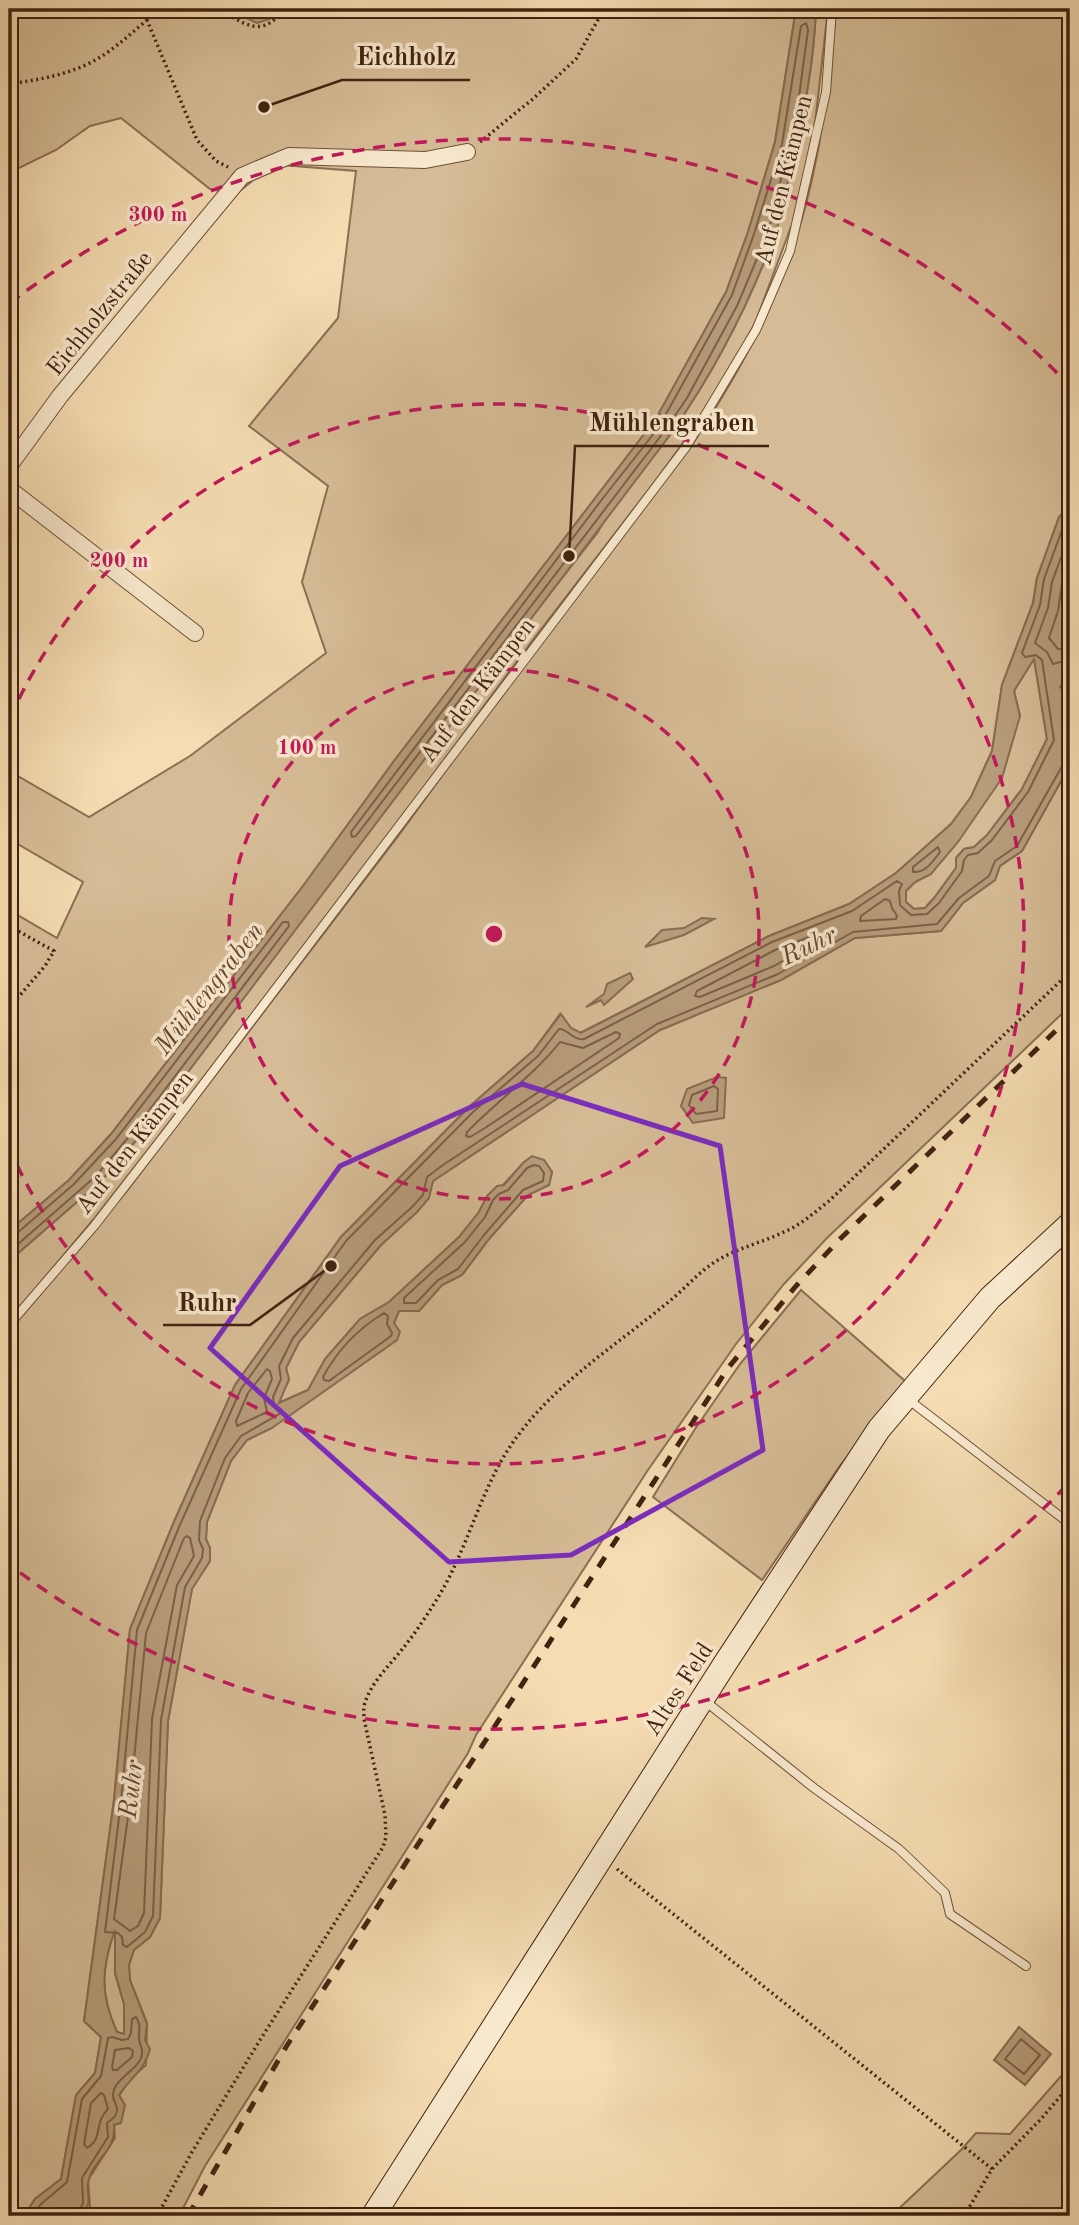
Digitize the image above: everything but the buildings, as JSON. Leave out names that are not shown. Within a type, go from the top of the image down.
[{"type":"main road","name":"Altes Feld","points":[[373,2216],[879,1429],[990,1298],[1070,1224]]},
{"type":"street","name":"Eichholzstraße","points":[[9,466],[60,396],[242,176],[289,156],[425,160],[467,152]]},
{"type":"street","points":[[9,489],[195,633]]},
{"type":"lane","name":"Auf den Kämpen","points":[[9,1325],[95,1224],[167,1133],[685,447],[756,330],[790,251],[826,92],[832,9]]},
{"type":"lane","points":[[906,1398],[1070,1524]]},
{"type":"lane","points":[[703,1699],[814,1788],[899,1849],[945,1893],[950,1914],[1026,1966]]},
{"type":"path","points":[[142,9],[197,140],[216,161],[242,176]]},
{"type":"path","points":[[9,84],[57,76],[84,66],[108,52],[160,9]]},
{"type":"path","points":[[218,9],[249,26],[264,27],[275,21],[283,9]]},
{"type":"path","points":[[467,152],[534,98],[576,59],[604,9]]},
{"type":"path","points":[[9,926],[54,951],[46,966],[9,1008]]},
{"type":"path","points":[[158,2216],[192,2152],[260,2040],[383,1847],[387,1828],[364,1719],[365,1704],[379,1678],[406,1644],[450,1576],[470,1533],[484,1493],[519,1434],[572,1378],[666,1304],[705,1268],[739,1250],[784,1233],[802,1223],[829,1201],[1070,972]]},
{"type":"path","points":[[602,1857],[992,2169]]},
{"type":"path","points":[[964,2216],[992,2169],[1070,2085]]},
{"type":"highlighted area","points":[[522,1084],[720,1146],[763,1450],[571,1555],[449,1562],[210,1348],[340,1166]]},
{"type":"shaded area","points":[[9,9],[796,9],[775,142],[748,232],[726,292],[659,413],[674,429],[704,383],[730,335],[775,234],[807,91],[816,9],[828,9],[814,132],[794,219],[755,323],[693,429],[147,1151],[9,1320],[9,1261],[101,1181],[138,1138],[479,685],[598,532],[658,416],[394,761],[303,886],[111,1134],[69,1180],[9,1231],[9,910],[57,938],[83,882],[9,839],[9,771],[89,817],[190,756],[326,653],[302,582],[328,486],[249,426],[338,318],[356,171],[281,165],[256,178],[236,194],[210,189],[121,118],[90,126],[56,150],[9,173]]},
{"type":"shaded area","points":[[836,9],[1070,9],[1070,507],[1059,517],[1037,578],[1033,603],[1002,685],[992,751],[971,797],[951,824],[896,873],[849,904],[769,936],[580,1033],[571,1028],[560,1014],[533,1051],[469,1107],[341,1237],[235,1385],[130,1629],[114,1800],[84,2021],[101,2037],[95,2073],[76,2096],[61,2179],[35,2199],[24,2216],[9,2216],[9,1331],[126,1192],[399,835],[507,686],[690,448],[707,422],[753,343],[790,258],[807,202],[819,147]]},
{"type":"shaded area","points":[[1034,658],[1047,739],[1022,789],[987,835],[974,847],[964,849],[956,858],[956,868],[925,908],[914,909],[906,902],[906,891],[915,882],[931,874],[1020,716],[1014,691]]},
{"type":"shaded area","points":[[1070,765],[1070,1006],[827,1238],[784,1284],[736,1344],[648,1470],[476,1735],[468,1753],[205,2166],[179,2216],[82,2216],[90,2206],[88,2180],[115,2138],[114,2125],[119,2096],[129,2080],[146,2065],[147,2023],[130,1980],[129,1965],[134,1950],[150,1937],[160,1918],[168,1721],[192,1588],[210,1561],[210,1548],[206,1539],[207,1522],[231,1461],[247,1440],[272,1428],[394,1323],[399,1311],[419,1311],[442,1285],[462,1275],[528,1195],[549,1185],[552,1172],[544,1160],[533,1157],[523,1163],[503,1185],[487,1196],[479,1212],[459,1237],[389,1302],[360,1319],[325,1359],[308,1390],[278,1403],[289,1380],[286,1368],[299,1342],[381,1245],[417,1212],[433,1181],[660,1030],[781,980],[855,938],[941,931],[963,903],[995,880],[1000,866],[1022,851]]},
{"type":"shaded area","points":[[801,1290],[905,1381],[839,1467],[762,1580],[653,1497],[740,1364]]},
{"type":"shaded area","points":[[115,1927],[115,1973],[124,2004],[124,2034],[117,2032],[105,1992],[105,1968]]},
{"type":"shaded area","points":[[1070,2066],[1070,2216],[935,2216],[921,2211],[915,2216],[891,2216],[976,2133],[1010,2134]]},
{"type":"water","points":[[228,9],[277,9],[270,19],[257,23]]},
{"type":"water","points":[[796,9],[816,9],[815,30],[803,111],[782,212],[765,259],[731,335],[674,429],[659,413],[726,292],[748,232],[775,142]]},
{"type":"water","points":[[658,416],[673,431],[138,1138],[101,1181],[9,1261],[9,1231],[69,1180],[111,1134],[303,886],[394,761]]},
{"type":"water","points":[[1070,507],[1070,670],[1060,687],[1070,696],[1070,765],[1022,851],[1000,866],[995,880],[963,903],[941,931],[855,938],[781,980],[660,1030],[433,1181],[429,1198],[381,1245],[299,1342],[286,1368],[289,1379],[279,1403],[308,1390],[325,1359],[360,1319],[389,1302],[459,1237],[497,1186],[504,1185],[532,1156],[544,1160],[552,1172],[549,1185],[528,1195],[462,1275],[442,1285],[419,1311],[399,1311],[394,1323],[400,1332],[397,1340],[272,1428],[247,1440],[231,1461],[207,1522],[206,1539],[210,1548],[210,1561],[192,1589],[168,1721],[160,1918],[150,1937],[134,1950],[129,1965],[130,1980],[147,2024],[145,2040],[150,2049],[141,2068],[119,2095],[125,2105],[121,2123],[114,2125],[112,2142],[92,2171],[88,2184],[89,2201],[82,2216],[24,2216],[35,2199],[61,2179],[76,2095],[95,2073],[101,2037],[84,2021],[114,1800],[130,1629],[235,1385],[341,1237],[469,1107],[533,1051],[561,1014],[571,1028],[581,1033],[769,936],[849,904],[896,873],[951,824],[971,797],[992,751],[1002,685],[1033,603],[1037,578],[1059,517]],"holes":[[[1034,659],[1047,739],[1022,789],[987,835],[974,847],[964,849],[956,858],[956,868],[925,908],[914,909],[906,902],[906,891],[915,882],[931,874],[958,842],[1002,778],[1020,716],[1014,691]],[[115,1930],[115,1973],[124,2004],[124,2034],[117,2032],[105,1993],[105,1969]]]},
{"type":"water","points":[[702,918],[714,919],[684,935],[645,947],[662,930],[684,928]]},
{"type":"water","points":[[630,973],[633,979],[604,1005],[601,1000],[586,1007],[604,994],[607,984]]},
{"type":"water","points":[[717,1077],[726,1078],[724,1118],[693,1123],[681,1106],[687,1089]]},
{"type":"water","points":[[1019,2027],[1051,2054],[1025,2085],[994,2060]]},
{"type":"railway","points":[[188,2216],[286,2047],[728,1368],[796,1286],[840,1239],[1070,1017]]},
{"type":"place","name":"Eichholz","points":[[264,107]]},
{"type":"place","name":"Mühlengraben","points":[[569,556]]},
{"type":"place","name":"Ruhr","points":[[331,1266]]}]
